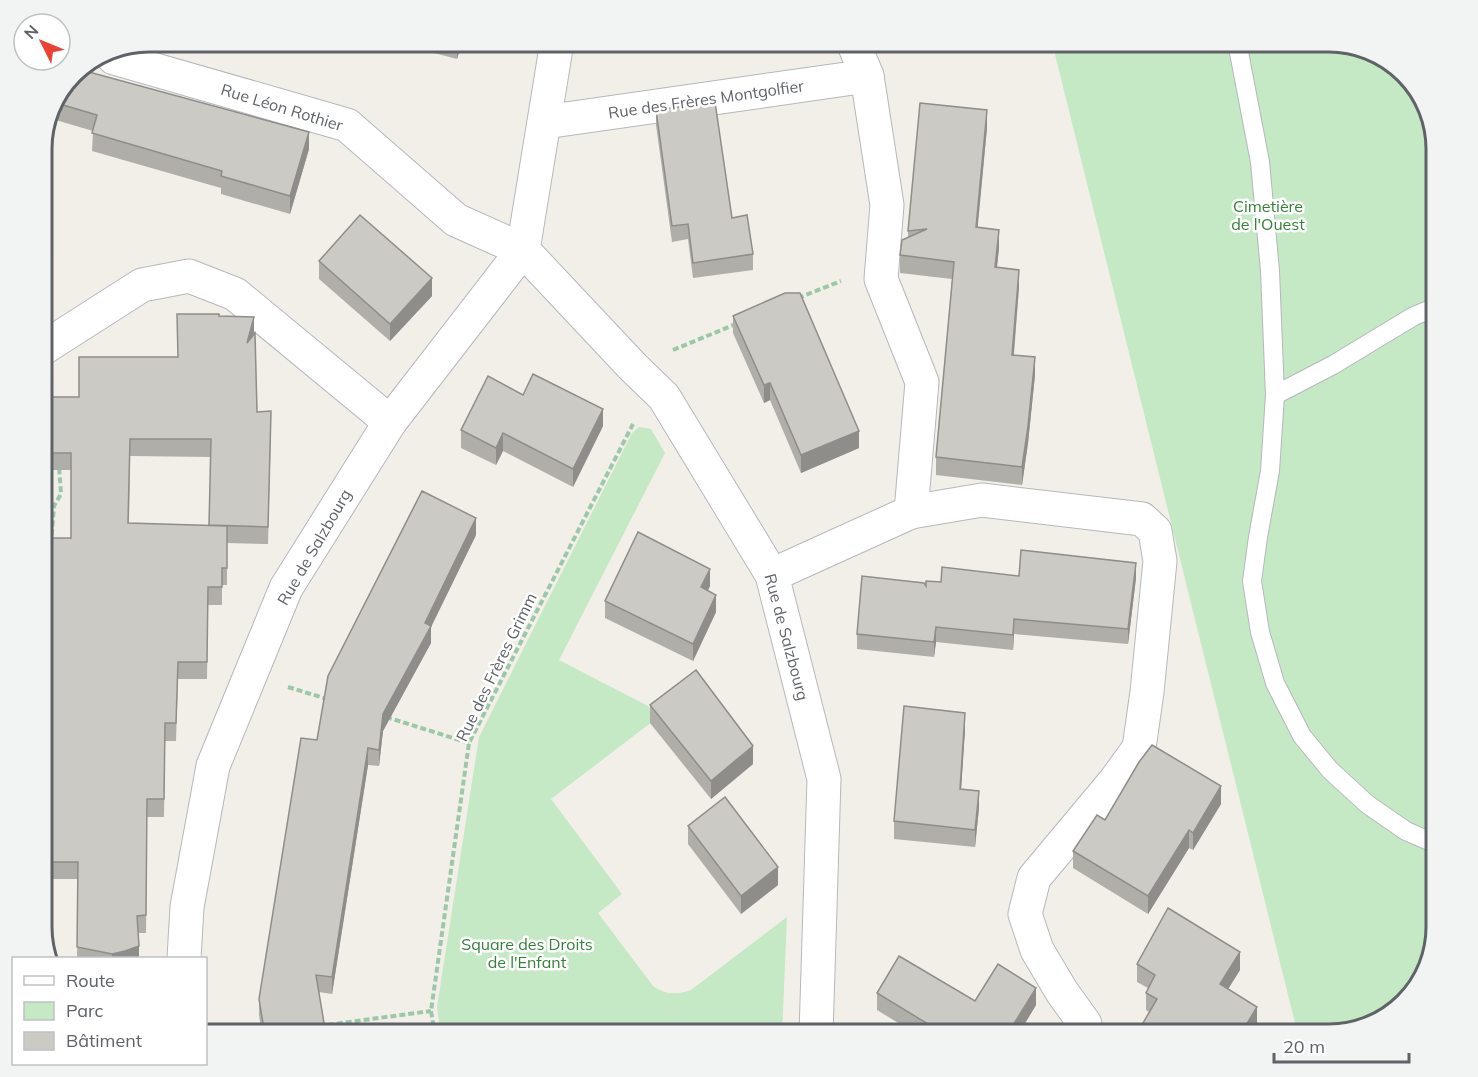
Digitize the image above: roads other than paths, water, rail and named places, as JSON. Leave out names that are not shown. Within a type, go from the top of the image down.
[{"type":"street","name":"Rue de Salzbourg","points":[[184,957],[187,907],[213,766],[250,675],[286,588],[390,422],[524,250],[556,52]]},
{"type":"street","points":[[857,52],[867,76],[886,205],[881,279],[922,382],[911,512]]},
{"type":"street","name":"Rue Léon Rothier","points":[[117,59],[347,124],[456,220],[524,250]]},
{"type":"street","name":"Rue des Frères Montgolfier","points":[[545,122],[867,76]]},
{"type":"street","name":"Rue de Salzbourg","points":[[524,250],[664,397],[772,575],[824,779],[816,1024]]},
{"type":"street","points":[[53,342],[142,285],[189,276],[235,294],[390,422]]},
{"type":"street","points":[[772,575],[911,512],[982,500],[1142,519],[1155,531],[1160,561],[1147,692],[1138,748],[1115,781],[1034,878],[1025,914],[1037,950],[1062,992],[1085,1024]]},
{"type":"lane","points":[[1239,52],[1260,162],[1270,271],[1275,395],[1270,471],[1252,581],[1260,632],[1275,683],[1302,736],[1330,770],[1367,804],[1406,831],[1426,840]]},
{"type":"lane","points":[[1275,395],[1333,365],[1414,316],[1426,312]]},
{"type":"park label","name":"Cimetière de l'Ouest","points":[[1268,215]]},
{"type":"park label","name":"Square des Droits de l'Enfant","points":[[527,953]]}]
